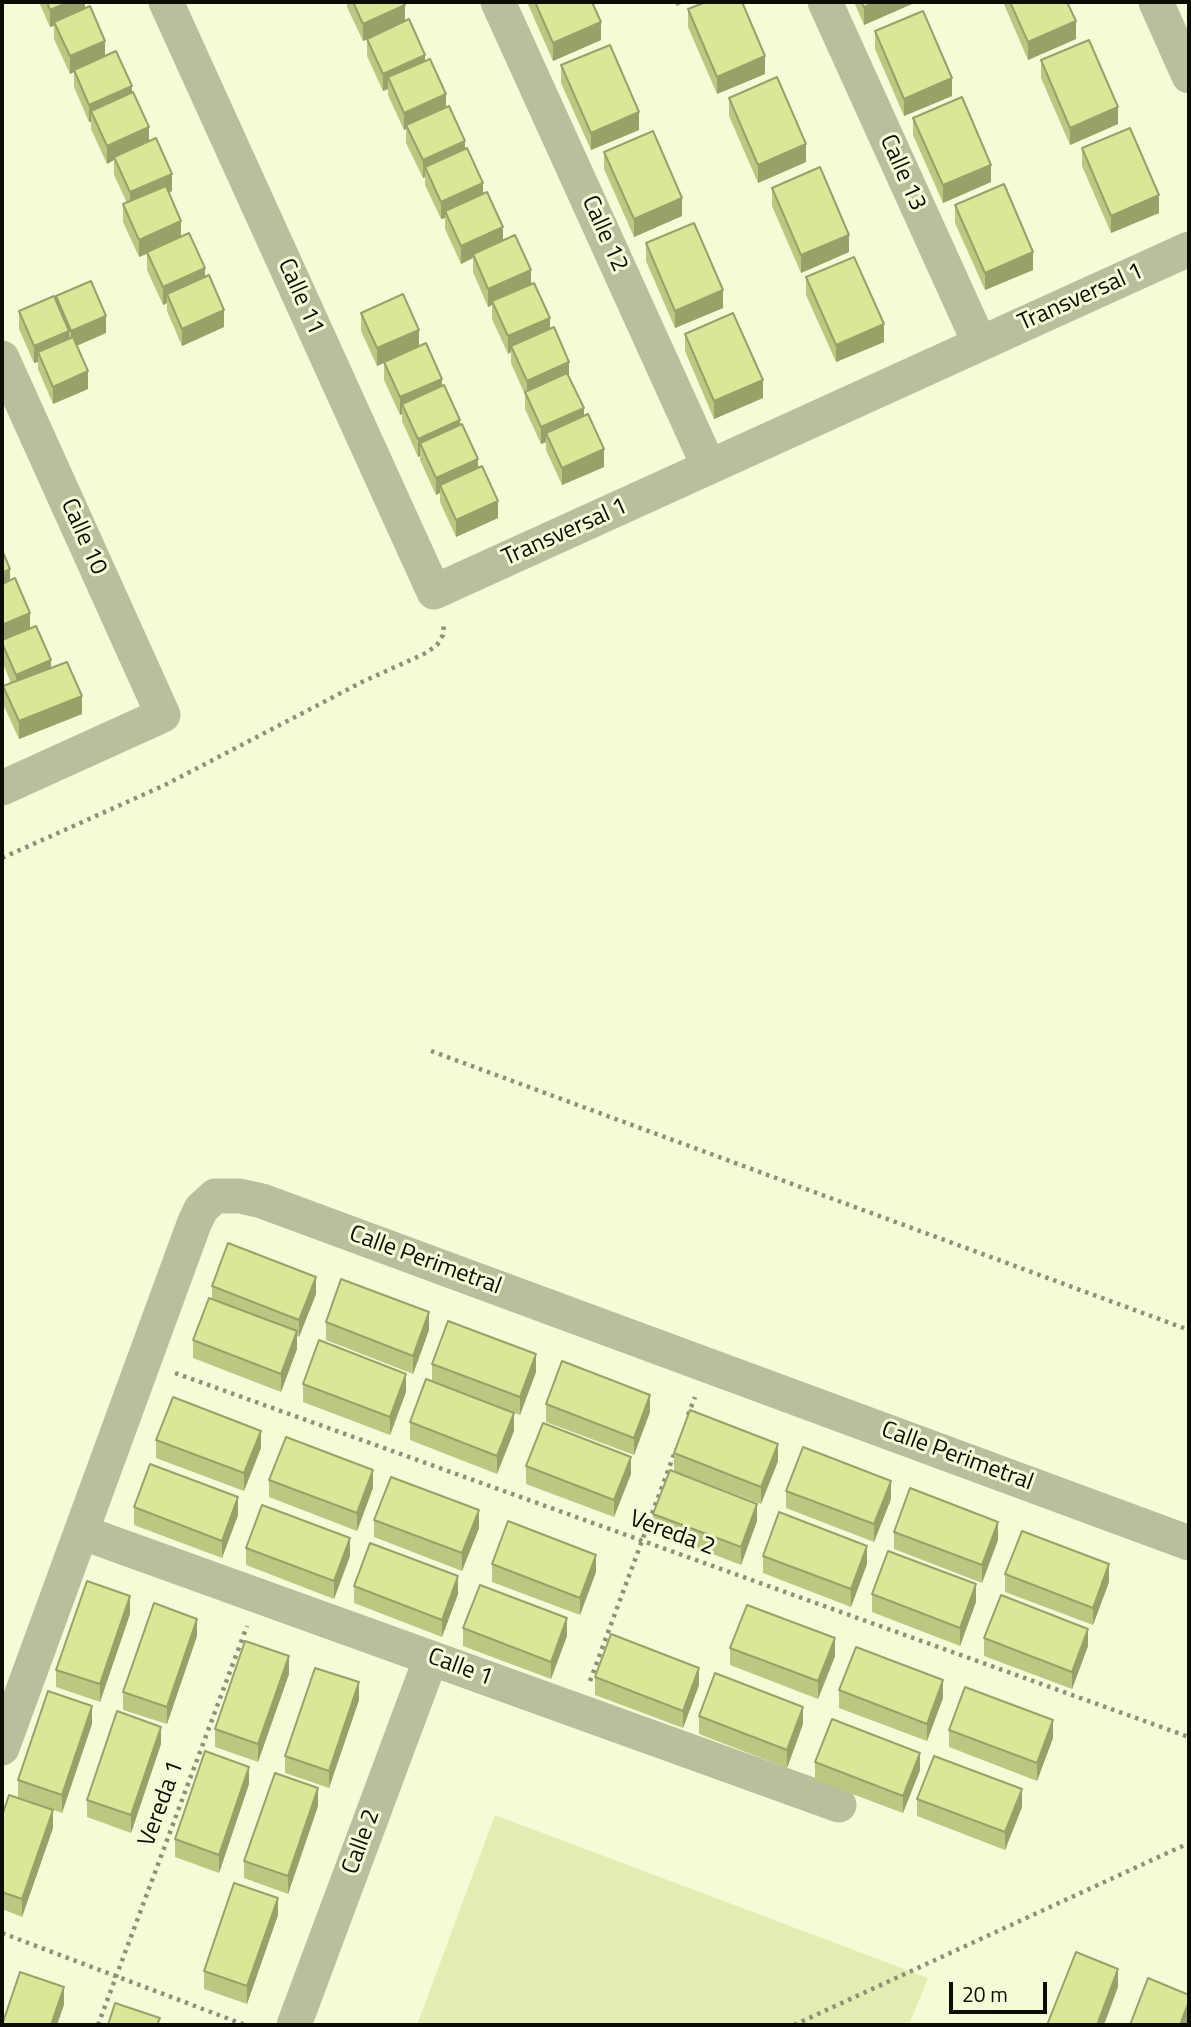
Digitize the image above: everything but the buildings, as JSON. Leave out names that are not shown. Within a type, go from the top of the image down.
[{"type":"street","name":"Calle 11","points":[[166,2],[433,593]]},
{"type":"street","name":"Calle 12","points":[[498,2],[709,467]]},
{"type":"street","name":"Calle 13","points":[[825,2],[980,344]]},
{"type":"street","points":[[1156,2],[1189,76]]},
{"type":"street","name":"Transversal 1","points":[[433,593],[1189,249]]},
{"type":"street","name":"Calle 10","points":[[2,358],[163,715],[2,788]]},
{"type":"street","name":"Calle Perimetral","points":[[5,1730],[194,1224],[201,1209],[215,1196],[262,1201],[1189,1543]]},
{"type":"street","name":"Calle 1","points":[[81,1532],[839,1805]]},
{"type":"street","name":"Calle 2","points":[[294,2025],[431,1658]]},
{"type":"path","points":[[2,858],[165,785],[362,682],[426,653],[437,645],[443,635],[444,621],[433,593]]},
{"type":"path","points":[[432,1051],[1189,1330]]},
{"type":"path","name":"Vereda 2","points":[[144,1361],[1189,1737]]},
{"type":"path","points":[[688,1415],[707,1365]]},
{"type":"path","points":[[579,1711],[679,1441]]},
{"type":"path","name":"Vereda 1","points":[[98,2025],[258,1596]]},
{"type":"path","points":[[794,2025],[1189,1843]]},
{"type":"path","points":[[2,1933],[245,2025]]},
{"type":"green space","points":[[495,1815],[928,1978],[909,2025],[417,2025]]}]
